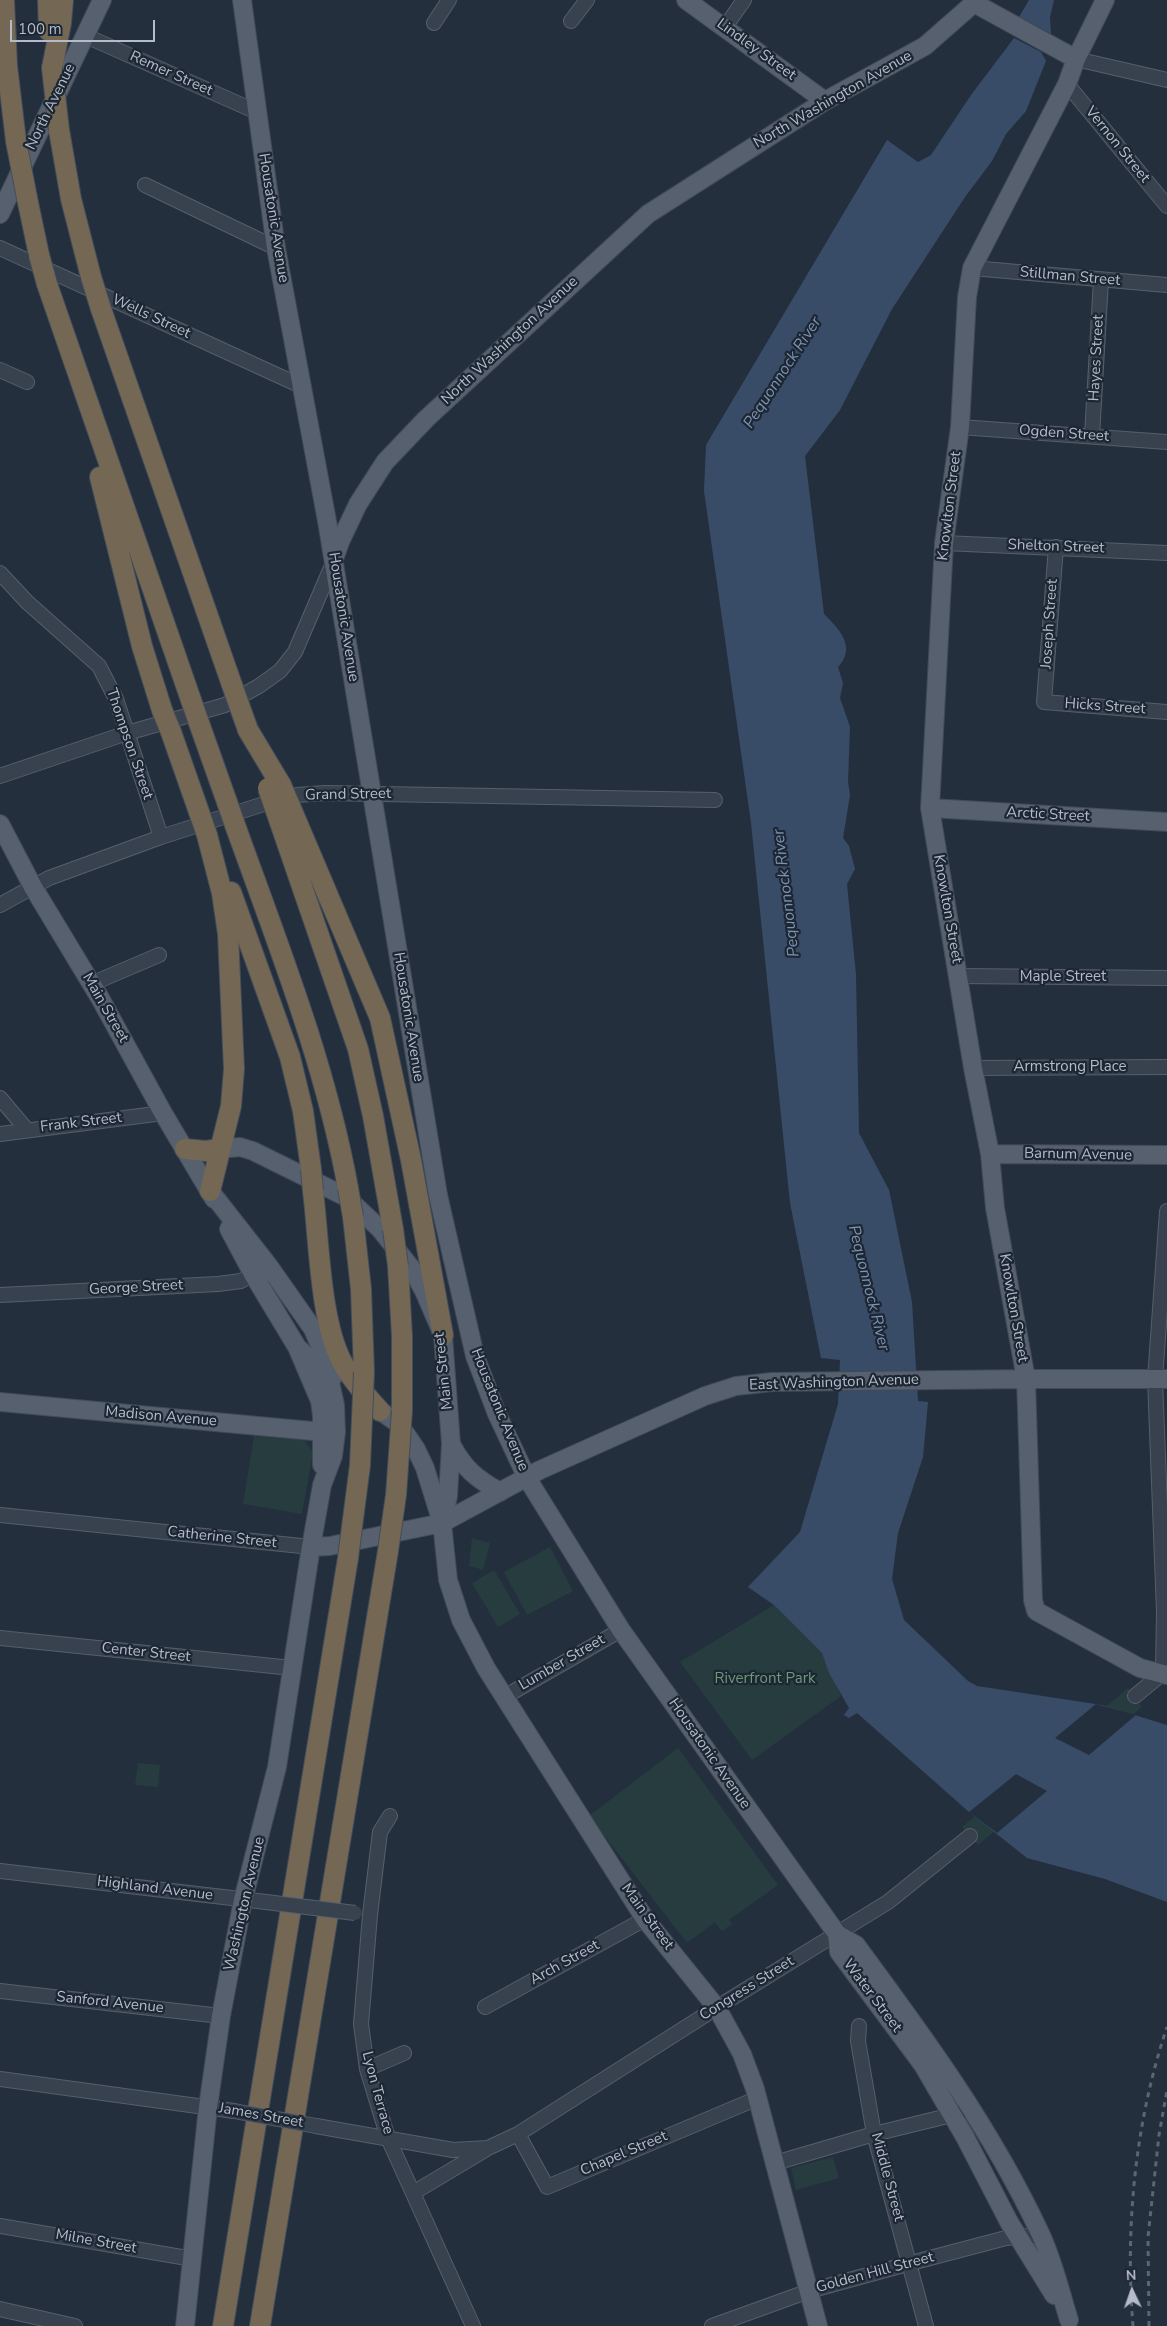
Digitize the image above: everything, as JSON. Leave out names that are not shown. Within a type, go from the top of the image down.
[{"type":"highway","points":[[4,0],[7,66],[16,141],[39,255],[47,284],[77,376],[311,1038],[333,1114],[348,1188],[361,1289],[364,1372],[360,1466],[348,1558],[223,2325]]},
{"type":"highway","points":[[48,0],[52,68],[59,130],[71,199],[91,277],[248,730],[275,786],[283,809],[358,1049],[374,1116],[398,1266],[402,1336],[402,1411],[397,1478],[388,1551],[269,2285],[260,2326]]},
{"type":"highway","points":[[52,68],[61,23],[62,0]]},
{"type":"highway","points":[[0,89],[16,141]]},
{"type":"highway","points":[[77,376],[142,646],[162,710],[207,835],[224,873],[290,1057],[301,1104],[311,1169],[327,1311],[332,1337],[349,1373],[380,1411]]},
{"type":"highway","points":[[283,809],[366,982],[380,1018],[390,1054],[443,1335]]},
{"type":"highway","points":[[207,835],[226,920],[233,1034],[233,1093],[210,1191]]},
{"type":"highway","points":[[185,1148],[206,1151],[220,1149]]},
{"type":"highway","points":[[266,2326],[269,2285]]},
{"type":"main road","name":"North Avenue","points":[[0,214],[102,0]]},
{"type":"main road","name":"Housatonic Avenue","points":[[242,0],[276,248],[334,561],[438,1196],[458,1290],[475,1356],[497,1414],[527,1478],[621,1630],[837,1934]]},
{"type":"main road","name":"Lindley Street","points":[[686,0],[726,27],[825,101]]},
{"type":"main road","name":"Knowlton Street","points":[[1105,0],[1070,56],[1067,84],[972,268],[967,297],[960,427],[944,543],[930,808],[973,1068],[990,1154],[995,1208],[1026,1378],[1033,1600],[1036,1611],[1140,1668],[1166,1672]]},
{"type":"main road","points":[[976,4],[1070,56]]},
{"type":"main road","name":"North Washington Avenue","points":[[334,561],[340,542],[358,504],[385,462],[426,418],[648,214],[825,101],[925,46],[976,4]]},
{"type":"main road","name":"Arctic Street","points":[[930,808],[1167,822]]},
{"type":"main road","name":"Main Street","points":[[0,824],[33,886],[91,984],[163,1113],[210,1191],[253,1274],[298,1346],[320,1401],[329,1432]]},
{"type":"main road","name":"Main Street","points":[[220,1149],[240,1147],[253,1151],[346,1197],[380,1229],[412,1269],[443,1335],[451,1444],[448,1496],[442,1524]]},
{"type":"main road","name":"Barnum Avenue","points":[[990,1154],[1167,1155]]},
{"type":"main road","name":"Main Street","points":[[210,1191],[268,1265],[313,1329],[324,1355],[335,1405],[329,1432]]},
{"type":"main road","name":"Main Street","points":[[298,1346],[320,1369],[399,1424],[416,1449],[425,1468],[442,1524],[448,1580],[461,1620],[504,1697],[645,1919],[718,2008],[742,2054],[758,2098],[818,2326]]},
{"type":"main road","name":"East Washington Avenue","points":[[442,1524],[540,1470],[705,1396],[728,1389],[772,1382],[1026,1378],[1161,1379]]},
{"type":"main road","name":"Madison Avenue","points":[[0,1402],[329,1432]]},
{"type":"main road","name":"Washington Avenue","points":[[185,2326],[208,2107],[221,2016],[243,1900],[277,1767],[329,1432]]},
{"type":"main road","name":"Main Street","points":[[451,1444],[460,1461],[478,1480],[500,1492]]},
{"type":"main road","name":"Catherine Street","points":[[310,1547],[330,1546],[442,1524]]},
{"type":"main road","name":"Water Street","points":[[837,1934],[856,1945],[937,2054],[974,2111],[1041,2235],[1071,2323]]},
{"type":"main road","name":"Water Street","points":[[837,1934],[839,1952],[923,2066],[953,2114],[1018,2237],[1071,2323]]},
{"type":"street","points":[[434,23],[449,0]]},
{"type":"street","points":[[571,21],[587,0]]},
{"type":"street","points":[[726,27],[744,0]]},
{"type":"street","name":"Remer Street","points":[[86,36],[257,112]]},
{"type":"street","points":[[1070,56],[1167,80]]},
{"type":"street","name":"Vernon Street","points":[[1067,84],[1167,206]]},
{"type":"street","points":[[145,185],[276,248]]},
{"type":"street","name":"Wells Street","points":[[0,248],[301,386]]},
{"type":"street","name":"Stillman Street","points":[[972,268],[1167,285]]},
{"type":"street","name":"Hayes Street","points":[[1092,436],[1101,280]]},
{"type":"street","points":[[0,370],[27,382]]},
{"type":"street","name":"Ogden Street","points":[[960,427],[1167,442]]},
{"type":"street","name":"Shelton Street","points":[[944,543],[1167,552]]},
{"type":"street","name":"Joseph Street","points":[[1044,702],[1056,547]]},
{"type":"street","name":"North Washington Avenue","points":[[0,776],[127,734],[225,706],[280,672],[294,652],[334,561]]},
{"type":"street","name":"Thompson Street","points":[[0,573],[27,602],[99,666],[116,699],[161,837]]},
{"type":"street","name":"Hicks Street","points":[[1044,702],[1167,712]]},
{"type":"street","name":"Grand Street","points":[[0,905],[49,878],[161,837],[297,795],[325,793],[716,800]]},
{"type":"street","points":[[91,984],[159,955]]},
{"type":"street","name":"Maple Street","points":[[959,976],[1167,978]]},
{"type":"street","name":"Armstrong Place","points":[[973,1068],[1167,1067]]},
{"type":"street","points":[[0,1098],[26,1130]]},
{"type":"street","name":"Frank Street","points":[[0,1134],[163,1113]]},
{"type":"street","points":[[1135,1696],[1166,1672],[1161,1379],[1167,1211]]},
{"type":"street","name":"George Street","points":[[0,1295],[218,1284],[240,1281],[268,1265]]},
{"type":"street","name":"Catherine Street","points":[[0,1516],[310,1547]]},
{"type":"street","name":"Lumber Street","points":[[504,1697],[621,1630]]},
{"type":"street","name":"Center Street","points":[[0,1638],[292,1668]]},
{"type":"street","name":"Lyon Terrace","points":[[390,1816],[380,1832],[370,1915],[361,2024],[367,2069],[388,2138],[473,2326]]},
{"type":"street","name":"Congress Street","points":[[518,2134],[888,1902],[970,1836]]},
{"type":"street","name":"Highland Avenue","points":[[0,1872],[370,1915]]},
{"type":"street","name":"Arch Street","points":[[485,2007],[645,1919]]},
{"type":"street","name":"Sanford Avenue","points":[[0,1991],[221,2016]]},
{"type":"street","name":"Middle Street","points":[[860,2026],[858,2041],[874,2134],[911,2263],[926,2326]]},
{"type":"street","points":[[367,2069],[404,2053]]},
{"type":"street","name":"James Street","points":[[0,2080],[234,2111],[452,2150],[488,2148],[518,2134]]},
{"type":"street","name":"Chapel Street","points":[[518,2134],[547,2187],[758,2098]]},
{"type":"street","points":[[775,2163],[874,2134],[953,2114],[974,2111]]},
{"type":"street","points":[[413,2193],[467,2163],[488,2148]]},
{"type":"street","name":"Milne Street","points":[[0,2226],[193,2258]]},
{"type":"street","name":"Golden Hill Street","points":[[712,2326],[809,2291],[1006,2238],[1041,2235]]},
{"type":"street","points":[[0,2309],[75,2326]]},
{"type":"green space","points":[[254,1436],[304,1440],[313,1452],[302,1514],[243,1504]]},
{"type":"green space","points":[[472,1538],[490,1543],[483,1570],[469,1566]]},
{"type":"green space","points":[[550,1547],[573,1591],[527,1615],[504,1572]]},
{"type":"green space","points":[[494,1570],[520,1614],[498,1627],[472,1583]]},
{"type":"green space","name":"Riverfront Park","points":[[774,1605],[822,1653],[841,1696],[752,1760],[680,1662]]},
{"type":"green space","points":[[1128,1688],[1142,1707],[1087,1753],[1063,1743]]},
{"type":"green space","points":[[678,1748],[778,1885],[729,1920],[732,1924],[722,1931],[715,1922],[687,1943],[589,1816]]},
{"type":"green space","points":[[138,1763],[160,1765],[158,1787],[135,1785]]},
{"type":"green space","points":[[1020,1778],[1044,1790],[978,1845],[962,1827]]},
{"type":"green space","points":[[833,2157],[839,2178],[796,2190],[791,2168]]},
{"type":"water","points":[[1029,0],[1054,0],[1050,17],[1051,34],[1019,17]]},
{"type":"water","name":"Pequonnock River","points":[[1014,38],[1041,52],[1046,61],[1026,111],[1006,134],[992,161],[965,197],[892,309],[840,410],[805,456],[824,614],[840,632],[846,645],[846,652],[838,667],[843,683],[840,698],[850,727],[848,782],[850,795],[843,838],[849,846],[855,869],[847,884],[856,975],[859,1133],[889,1190],[912,1302],[918,1401],[928,1402],[923,1457],[898,1533],[892,1579],[904,1620],[968,1681],[977,1686],[1102,1705],[1167,1725],[1167,1902],[1105,1879],[1027,1858],[969,1812],[857,1713],[849,1718],[844,1715],[849,1708],[829,1673],[822,1653],[774,1605],[748,1587],[800,1532],[838,1404],[840,1360],[821,1358],[790,1203],[751,823],[704,491],[706,445],[887,140],[918,162],[931,155],[971,95]]},
{"type":"pier","points":[[1096,1704],[1136,1715],[1089,1755],[1055,1738]]},
{"type":"pier","points":[[1016,1774],[1047,1791],[997,1833],[969,1812]]},
{"type":"railway","points":[[1133,2326],[1130,2251],[1135,2175],[1147,2100],[1167,2027]]},
{"type":"railway","points":[[1149,2326],[1148,2237],[1159,2135],[1167,2090]]}]
